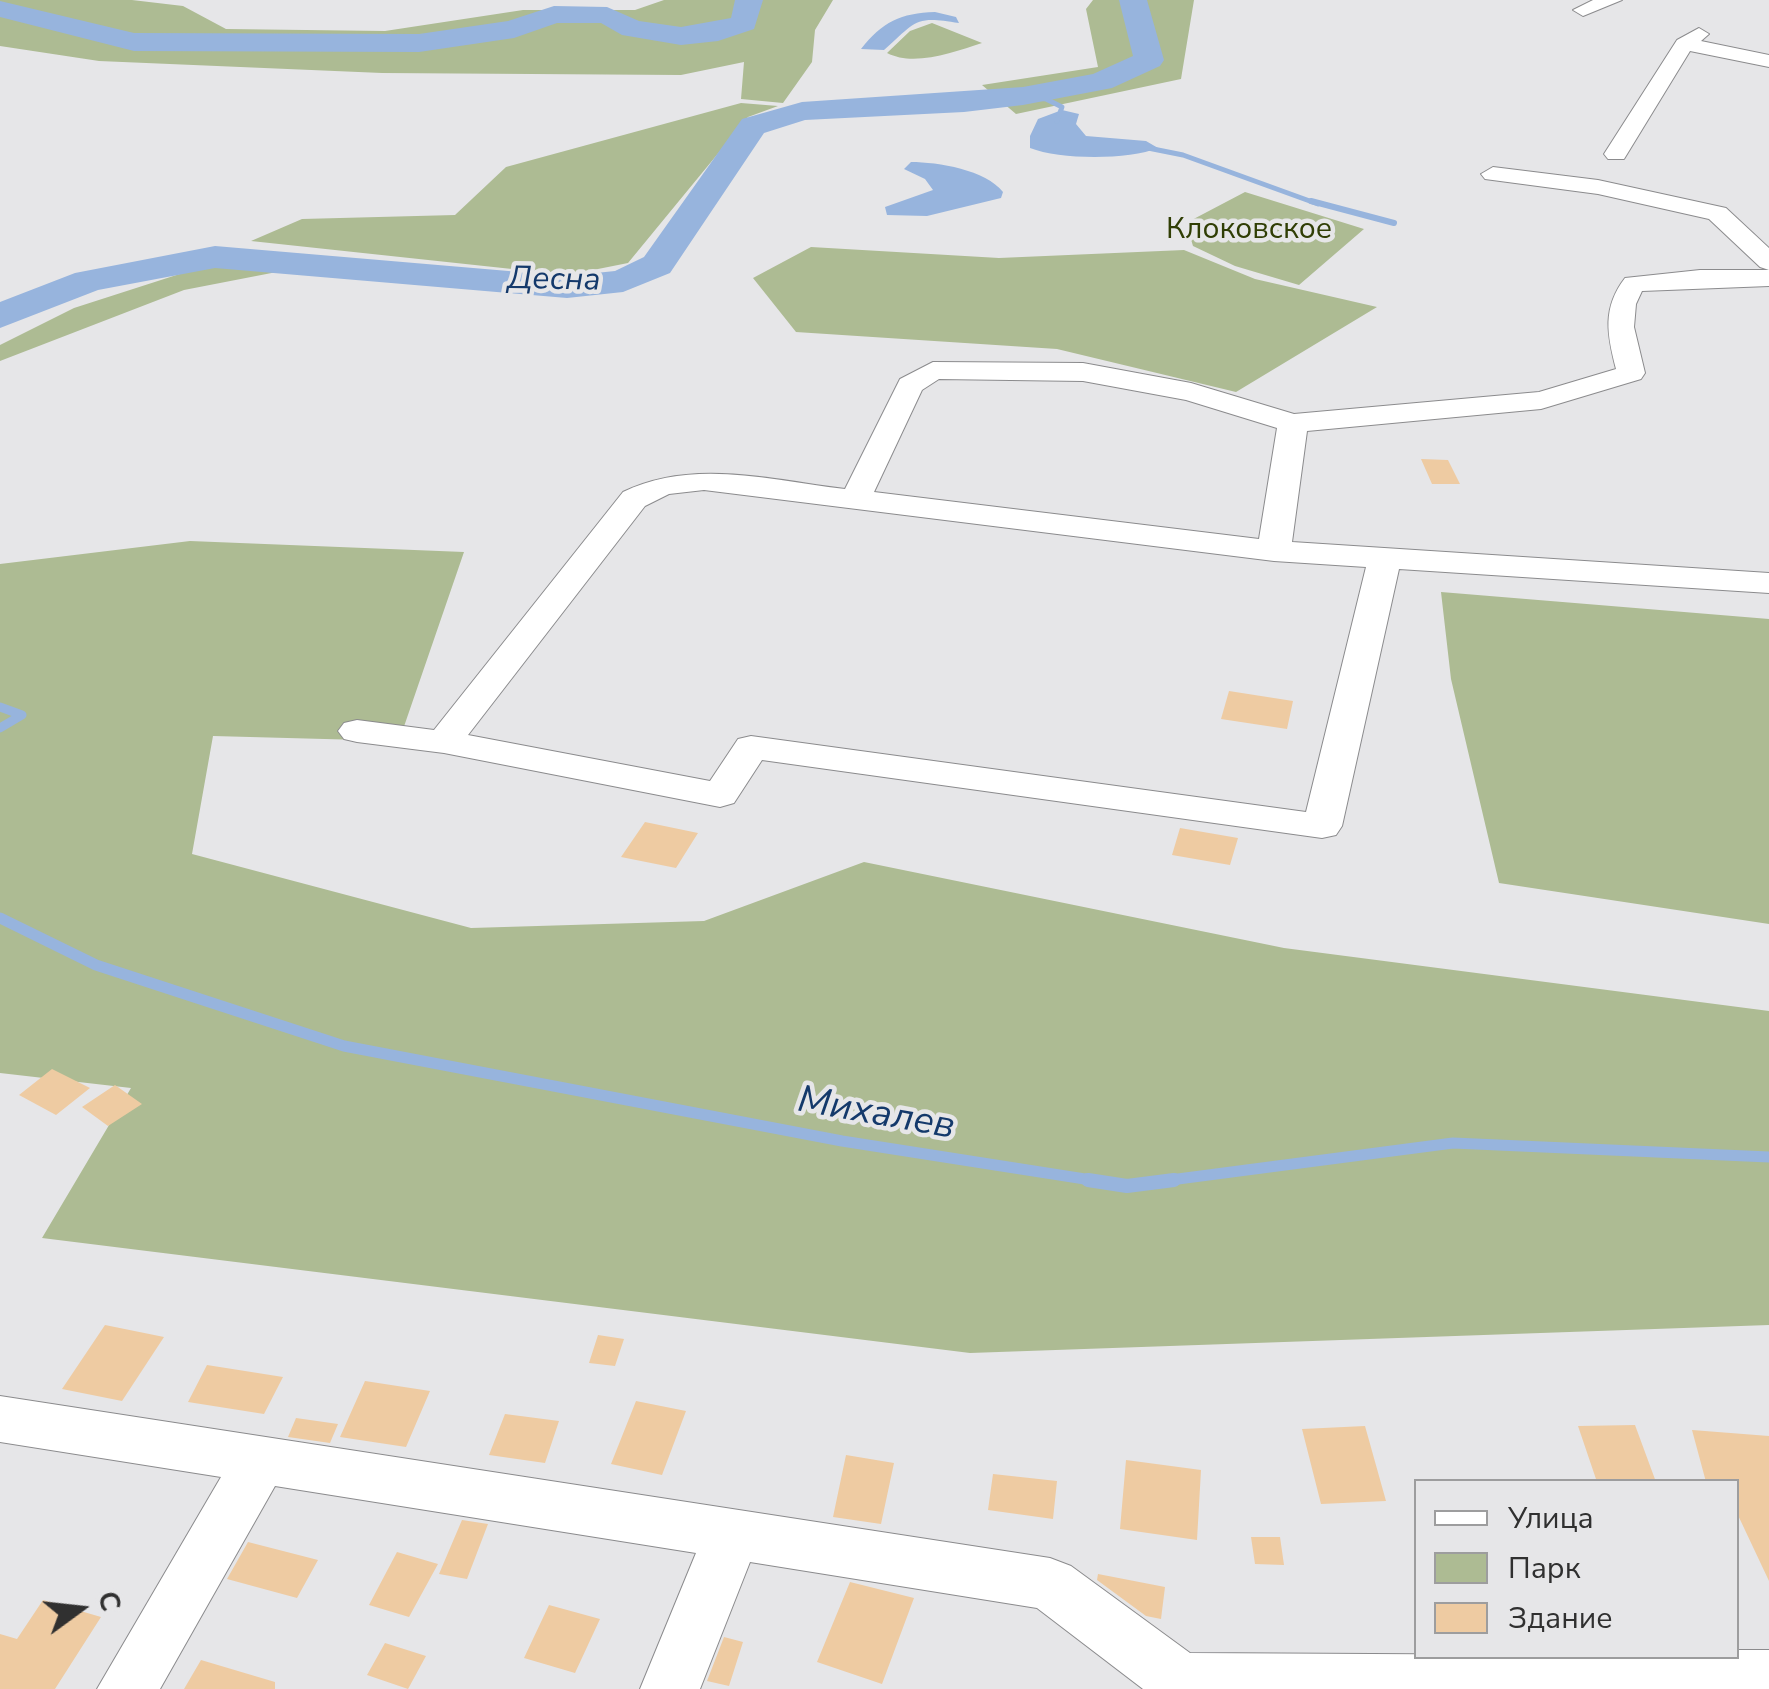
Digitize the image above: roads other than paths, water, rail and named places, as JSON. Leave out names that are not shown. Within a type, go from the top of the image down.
[{"type":"street","points":[[1583,10],[1612,0]]},
{"type":"street","points":[[1616,154],[1691,39],[1769,61]]},
{"type":"street","points":[[1493,174],[1598,188],[1718,213],[1769,262]]},
{"type":"street","points":[[856,498],[910,385],[933,370],[1082,372],[1191,392],[1293,423],[1542,400],[1631,373],[1619,310],[1624,294],[1634,284],[1700,278],[1769,278]]},
{"type":"street","points":[[1274,551],[1293,423]]},
{"type":"street","points":[[444,742],[634,499],[662,485],[704,481],[1274,551],[1769,583]]},
{"type":"street","points":[[358,731],[444,742],[720,794],[750,746],[1322,826],[1384,560]]},
{"type":"street","points":[[0,1420],[1050,1584],[1178,1685],[1769,1678]]},
{"type":"street","points":[[127,1689],[258,1462]]},
{"type":"street","points":[[670,1689],[732,1535]]},
{"type":"water","points":[[935,12],[956,17],[959,23],[923,21],[884,50],[861,49],[893,21]]},
{"type":"water","points":[[1062,110],[1079,114],[1076,124],[1086,136],[1146,141],[1158,148],[1130,155],[1094,157],[1030,148],[1030,136],[1038,119]]},
{"type":"water","points":[[911,162],[974,173],[995,184],[1003,192],[1001,198],[927,216],[887,215],[885,207],[933,190],[925,179],[904,169]]},
{"type":"waterway","name":"Десна","points":[[0,9],[134,42],[419,43],[514,29],[554,14],[607,15],[632,29],[681,36],[718,32],[744,23],[749,0]]},
{"type":"waterway","name":"Десна","points":[[0,316],[88,281],[215,257],[567,287],[623,281],[657,265],[753,126],[802,111],[964,103],[1101,82],[1149,60],[1133,0]]},
{"type":"waterway","points":[[1023,96],[1046,99],[1062,107],[1057,121]]},
{"type":"waterway","points":[[1148,148],[1183,155],[1318,204]]},
{"type":"waterway","points":[[1311,201],[1394,223]]},
{"type":"waterway","name":"Михалев","points":[[0,707],[22,715],[0,728]]},
{"type":"waterway","name":"Михалев","points":[[0,918],[96,965],[344,1046],[842,1141],[1104,1182]]},
{"type":"waterway","name":"Михалев","points":[[1155,1182],[1453,1143],[1769,1157]]},
{"type":"waterway","name":"Михалев","points":[[1088,1180],[1127,1186],[1174,1180]]},
{"type":"park label","name":"Клоковское","points":[[1249,231]]}]
